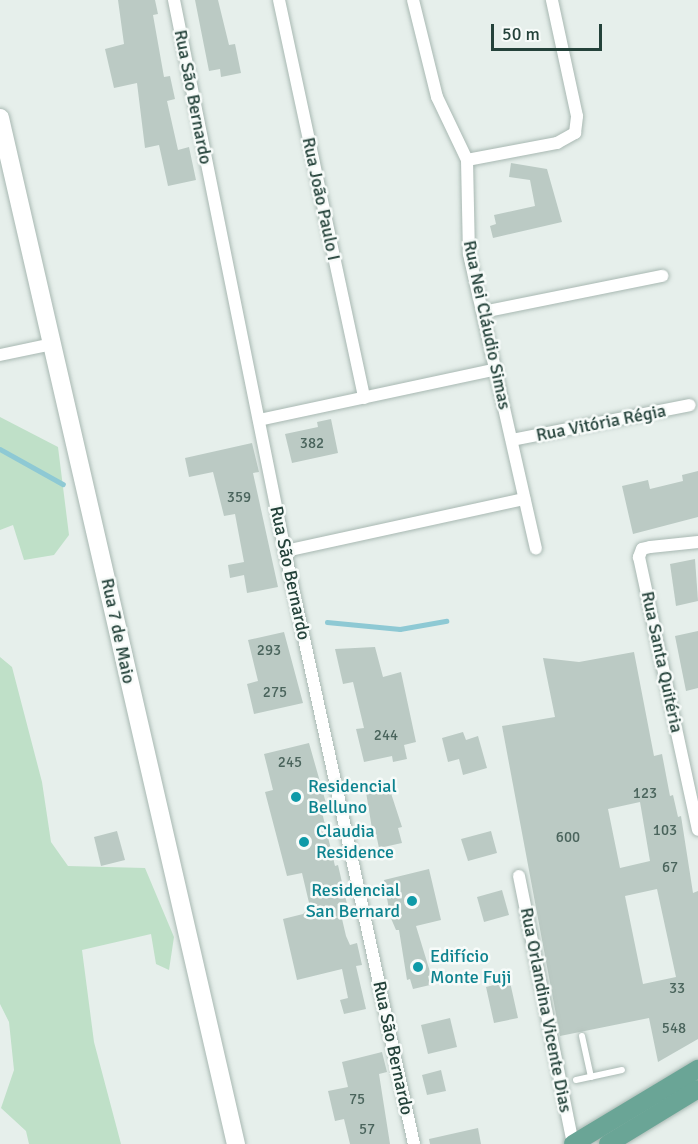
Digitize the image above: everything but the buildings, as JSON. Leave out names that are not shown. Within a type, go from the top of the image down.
[{"type":"main road","points":[[573,1144],[698,1069]]},
{"type":"main road","points":[[608,1144],[698,1089]]},
{"type":"street","name":"Rua São Bernardo","points":[[174,0],[285,550],[414,1144]]},
{"type":"street","name":"Rua João Paulo I","points":[[279,0],[364,398]]},
{"type":"street","name":"Rua Nei Cláudio Simas","points":[[413,0],[437,97],[467,159],[469,254],[536,548]]},
{"type":"street","points":[[467,159],[557,143],[574,133],[577,116],[552,0]]},
{"type":"street","name":"Rua 7 de Maio","points":[[0,118],[236,1144]]},
{"type":"street","points":[[483,312],[662,276]]},
{"type":"street","points":[[0,354],[52,344]]},
{"type":"street","points":[[259,420],[496,369]]},
{"type":"street","name":"Rua Vitória Régia","points":[[512,440],[690,405]]},
{"type":"street","points":[[285,550],[524,500]]},
{"type":"street","name":"Rua Santa Quitéria","points":[[698,542],[642,549],[639,557],[698,830]]},
{"type":"street","name":"Rua Orlandina Vicente Dias","points":[[519,876],[573,1144]]},
{"type":"lane","points":[[582,1036],[591,1077]]},
{"type":"lane","points":[[576,1080],[622,1070]]},
{"type":"green space","points":[[0,417],[58,447],[69,535],[54,555],[24,560],[13,525],[0,530]]},
{"type":"green space","points":[[0,657],[12,667],[42,782],[51,842],[68,866],[145,868],[174,937],[169,970],[156,964],[151,934],[82,950],[94,1042],[121,1144],[29,1144],[26,1131],[1,1108],[14,1070],[9,1022],[0,1004]]},
{"type":"waterway","points":[[0,449],[63,484]]},
{"type":"waterway","points":[[327,622],[400,629],[446,621]]},
{"type":"place","name":"Residencial Belluno","points":[[296,797]]},
{"type":"place","name":"Claudia Residence","points":[[304,842]]},
{"type":"place","name":"Residencial San Bernard","points":[[412,901]]},
{"type":"place","name":"Edifício Monte Fuji","points":[[418,967]]}]
